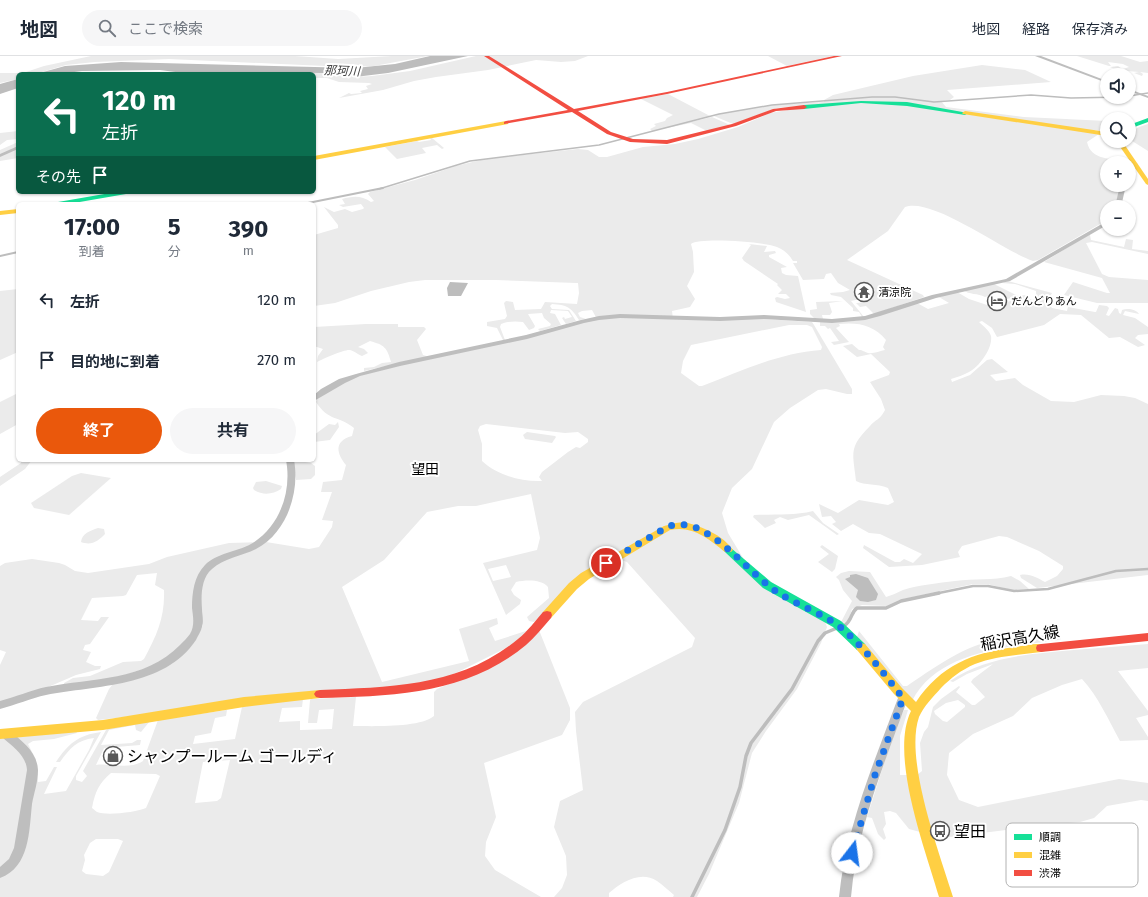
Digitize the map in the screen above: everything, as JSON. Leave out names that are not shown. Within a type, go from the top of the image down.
[{"type":"street","points":[[486,56],[571,110],[616,136],[632,141],[667,142],[734,125],[775,110],[861,102],[907,104],[1100,133]]},
{"type":"street","points":[[316,158],[668,92],[840,56]]},
{"type":"street","points":[[1037,56],[1100,79]]},
{"type":"street","points":[[1136,92],[1148,96]]},
{"type":"street","points":[[1136,124],[1148,120]]},
{"type":"street","points":[[0,156],[16,148]]},
{"type":"street","points":[[1136,170],[1148,183]]},
{"type":"street","points":[[69,202],[115,194]]},
{"type":"street","points":[[0,213],[16,211]]},
{"type":"street","points":[[316,397],[324,391],[358,375],[398,364],[527,337],[599,318],[620,316],[720,319],[764,318],[826,321],[865,318],[934,296],[1008,280],[1100,227]]},
{"type":"street","points":[[0,705],[48,690],[94,684],[144,672],[168,661],[180,652],[189,643],[198,627],[196,603],[199,583],[207,568],[262,540],[271,531],[285,510],[293,484],[293,468],[291,462]]},
{"type":"street","points":[[3,734],[116,723],[241,702],[276,698],[403,690],[439,683],[465,674],[502,656],[523,641],[573,586],[585,576],[659,531],[669,526],[678,524],[690,526],[700,530],[724,546],[766,584],[779,593],[845,630],[864,650],[903,698],[916,710]]},
{"type":"street","name":"稲沢高久線","points":[[946,897],[917,798],[911,763],[910,737],[912,721],[916,710],[927,695],[951,672],[987,657],[1023,650],[1148,638]]},
{"type":"street","points":[[845,897],[846,876],[855,841],[875,775],[903,698]]},
{"type":"street","points":[[0,874],[13,864],[18,854],[26,818],[32,777],[32,762],[25,751],[3,734]]},
{"type":"shaded area","points":[[91,56],[295,56],[338,59],[428,56],[374,66],[347,67],[169,59],[95,62],[66,65],[42,72],[26,72],[44,66]]},
{"type":"shaded area","points":[[476,56],[588,56],[575,61],[561,62],[536,60],[488,70],[414,81],[383,90],[339,98],[349,93],[362,93],[360,91],[368,89],[366,86],[372,84],[339,82],[327,78],[316,78],[316,73],[343,74],[355,77],[410,71]]},
{"type":"shaded area","points":[[768,56],[833,56],[787,66]]},
{"type":"shaded area","points":[[1077,56],[1121,56],[1140,62],[1148,61],[1148,73],[1140,72],[1143,74],[1142,76],[1136,74],[1139,72],[1136,72],[1136,68],[1126,68],[1129,67],[1123,64],[1108,62],[1111,66]]},
{"type":"shaded area","points":[[982,65],[1025,70],[1051,82],[947,90],[954,97],[950,100],[941,101],[946,107],[1024,117],[1100,121],[1100,131],[1094,130],[1099,134],[1087,142],[1093,153],[1100,157],[1100,192],[1119,192],[1117,200],[1100,200],[1100,224],[1038,260],[1033,261],[950,217],[933,210],[917,206],[905,207],[888,231],[847,260],[923,295],[924,297],[874,314],[866,306],[860,307],[856,303],[868,302],[865,298],[851,301],[864,317],[862,317],[859,312],[853,311],[853,308],[841,297],[831,295],[830,293],[850,290],[838,283],[831,273],[826,274],[824,279],[803,280],[793,263],[797,263],[797,261],[793,261],[782,249],[760,243],[733,241],[707,241],[691,244],[694,272],[687,286],[695,299],[690,307],[672,311],[673,319],[764,319],[812,322],[852,389],[852,394],[826,389],[818,390],[790,408],[774,422],[752,469],[732,488],[722,513],[728,533],[743,558],[754,569],[825,622],[827,627],[821,643],[797,689],[766,731],[752,753],[739,803],[709,874],[697,897],[673,897],[674,895],[657,881],[651,878],[638,877],[619,885],[609,893],[609,897],[554,897],[562,888],[567,875],[566,856],[554,827],[560,801],[583,790],[575,712],[583,702],[692,647],[695,638],[627,562],[621,560],[592,575],[534,622],[529,621],[527,617],[549,598],[548,587],[537,581],[516,582],[511,590],[514,595],[521,600],[520,604],[506,615],[483,563],[537,550],[540,538],[531,494],[476,506],[458,506],[427,512],[384,560],[342,587],[382,682],[469,661],[459,629],[497,618],[498,624],[489,628],[495,641],[529,630],[520,641],[438,682],[98,720],[96,718],[109,689],[113,684],[176,659],[189,649],[197,638],[203,625],[199,613],[189,638],[182,647],[155,665],[119,677],[64,686],[64,683],[73,678],[90,676],[123,662],[141,661],[144,659],[153,642],[162,617],[164,590],[155,585],[157,573],[137,575],[126,595],[92,598],[81,620],[98,621],[101,617],[109,617],[90,644],[85,645],[83,650],[91,652],[86,662],[95,666],[101,666],[100,669],[76,675],[39,691],[0,703],[0,665],[6,652],[0,650],[0,566],[5,563],[32,559],[59,563],[75,571],[88,573],[149,564],[167,557],[229,543],[266,542],[309,549],[319,547],[332,527],[333,521],[322,520],[332,492],[321,492],[323,482],[342,480],[346,465],[340,456],[338,448],[342,441],[352,436],[354,428],[325,413],[316,402],[317,399],[344,381],[386,366],[364,371],[364,368],[391,362],[388,353],[382,345],[370,341],[358,347],[364,349],[368,353],[362,356],[347,350],[317,362],[318,356],[323,349],[316,347],[316,327],[398,324],[398,327],[424,327],[426,329],[417,340],[423,355],[433,358],[597,319],[592,310],[578,313],[580,317],[586,319],[579,320],[571,309],[561,305],[552,304],[550,306],[552,309],[569,310],[576,321],[566,324],[562,318],[564,317],[565,319],[572,317],[568,311],[551,310],[550,313],[555,314],[561,325],[540,331],[538,329],[550,326],[551,324],[544,318],[542,313],[528,314],[535,326],[534,328],[529,330],[523,322],[515,321],[501,324],[500,327],[505,340],[503,340],[497,328],[487,326],[487,322],[505,319],[507,316],[504,303],[506,301],[513,302],[515,310],[541,309],[545,302],[577,304],[579,293],[578,283],[496,280],[425,280],[409,282],[371,291],[335,303],[316,306],[316,234],[338,228],[338,225],[324,207],[334,212],[345,209],[352,212],[363,209],[364,208],[361,204],[343,207],[339,205],[345,204],[342,199],[353,197],[364,198],[371,202],[374,201],[368,194],[370,192],[415,180],[456,166],[485,159],[578,149],[588,150],[599,157],[607,157],[643,147],[675,144],[698,139],[738,127],[770,113],[823,104],[777,108],[733,124],[714,116],[719,114],[772,105],[824,102],[824,100],[833,95],[913,76]],"holes":[[[789,325],[807,325],[812,327],[822,347],[821,350],[775,359],[702,386],[699,386],[681,373],[683,361],[691,345]],[[486,424],[565,433],[578,432],[588,439],[588,442],[580,448],[576,447],[568,452],[542,472],[539,477],[542,481],[510,477],[502,474],[482,461],[482,444],[478,430],[480,426]],[[506,565],[511,577],[493,581],[488,569]]]},
{"type":"shaded area","points":[[1118,66],[1121,68],[1110,67]]},
{"type":"shaded area","points":[[0,73],[16,73],[16,79],[0,83]]},
{"type":"shaded area","points":[[668,94],[710,116],[690,122],[712,117],[730,125],[707,131],[691,123],[652,131],[650,129],[656,126],[654,124],[665,121],[673,115],[641,99]]},
{"type":"shaded area","points":[[1148,124],[1148,151],[1136,143],[1136,129]]},
{"type":"shaded area","points":[[16,131],[16,139],[7,140],[0,145],[0,133]]},
{"type":"shaded area","points":[[430,138],[444,148],[442,149],[437,145],[422,148],[426,153],[397,159],[385,147],[431,140]]},
{"type":"shaded area","points":[[16,143],[16,158],[0,161],[0,150]]},
{"type":"shaded area","points":[[1090,235],[1091,240],[1124,247],[1126,239],[1133,240],[1132,249],[1148,251],[1148,254],[1092,242],[1086,243],[1102,274],[1109,277],[1148,280],[1148,303],[1097,303],[1064,295],[1073,282],[1110,293],[1102,278],[1044,262]]},
{"type":"shaded area","points":[[749,244],[767,246],[764,252],[775,251],[776,253],[769,255],[769,257],[787,267],[781,268],[782,273],[786,275],[798,276],[806,312],[776,302],[775,298],[777,297],[785,299],[790,298],[786,294],[778,294],[782,290],[777,285],[778,284],[744,261],[742,258],[751,245]]},
{"type":"shaded area","points":[[1008,281],[1052,293],[1047,302],[1052,308],[1067,311],[1068,307],[1096,312],[1099,305],[1107,306],[1109,308],[1106,315],[1109,316],[1115,308],[1118,309],[1119,313],[1121,314],[1122,310],[1131,309],[1139,314],[1125,311],[1123,315],[1135,318],[1148,327],[1148,334],[1138,335],[1135,338],[1145,345],[1138,347],[1120,337],[1109,338],[1081,315],[1060,314],[1044,325],[997,337],[992,328],[982,321],[979,322],[991,336],[988,351],[981,362],[973,370],[951,379],[952,382],[970,375],[987,360],[992,359],[1008,372],[990,375],[996,381],[1015,378],[1023,385],[1051,401],[1074,402],[1101,395],[1135,398],[1148,404],[1148,575],[1037,588],[1021,578],[1020,575],[1030,575],[1045,582],[1057,576],[1063,569],[1063,566],[1039,551],[1007,537],[999,536],[962,546],[958,552],[960,557],[922,565],[889,567],[863,548],[864,545],[895,562],[900,562],[904,559],[913,563],[922,554],[880,534],[869,533],[853,524],[841,531],[832,524],[836,522],[831,516],[822,517],[819,504],[838,513],[859,500],[888,505],[894,502],[888,488],[863,484],[856,481],[853,457],[858,440],[885,410],[881,399],[870,382],[889,375],[890,372],[871,354],[857,357],[843,346],[852,344],[859,350],[872,353],[885,350],[883,347],[886,340],[871,328],[859,324],[839,324],[840,326],[836,328],[849,342],[834,345],[831,342],[839,341],[830,328],[828,329],[825,326],[820,326],[820,322],[855,321],[917,303],[928,309],[949,303],[939,297],[957,292],[969,299],[993,307],[1010,301],[1017,303],[1023,300],[1016,297],[1007,299],[996,293],[985,297],[968,293],[963,290],[994,284],[1018,296],[1026,295],[1027,298],[1033,300],[1036,298],[1036,291],[1015,284],[1002,283]]},
{"type":"shaded area","points":[[16,289],[16,353],[0,360],[0,291]]},
{"type":"shaded area","points":[[843,301],[829,303],[832,312],[830,315],[822,315],[823,319],[814,318],[810,314],[810,310],[817,309],[816,302]]},
{"type":"shaded area","points":[[16,394],[16,425],[0,434],[0,402]]},
{"type":"shaded area","points":[[338,422],[339,427],[330,440],[316,442],[316,434],[329,424],[335,425]]},
{"type":"shaded area","points":[[527,432],[556,437],[552,443],[525,439],[523,435]]},
{"type":"shaded area","points":[[30,462],[25,469],[0,486],[0,477],[21,463]]},
{"type":"shaded area","points":[[293,462],[311,463],[315,466],[315,475],[311,479],[296,480]]},
{"type":"shaded area","points":[[81,473],[111,478],[69,515],[34,508],[31,503],[72,476]]},
{"type":"shaded area","points":[[266,481],[282,486],[281,489],[268,494],[254,490],[253,488],[256,482]]},
{"type":"shaded area","points":[[813,511],[823,523],[839,534],[837,535],[809,515],[788,520],[780,517],[774,520],[776,523],[765,528],[753,517],[754,515],[806,513]]},
{"type":"shaded area","points":[[98,528],[104,529],[105,534],[100,539],[92,543],[81,542],[85,534]]},
{"type":"shaded area","points":[[822,545],[838,556],[835,569],[832,572],[818,562],[829,554],[820,547]]},
{"type":"shaded area","points":[[849,571],[870,572],[886,597],[909,588],[922,585],[1011,576],[1020,581],[1029,589],[1012,590],[987,584],[973,584],[899,600],[887,606],[862,605],[852,609],[849,619],[843,624],[840,624],[852,601],[843,590],[839,580],[836,577],[841,573]]},
{"type":"shaded area","points":[[539,630],[570,708],[570,720],[562,735],[484,763],[496,817],[486,842],[485,856],[495,870],[541,897],[0,897],[0,734],[15,745],[27,760],[30,771],[28,790],[32,791],[34,769],[32,759],[26,749],[15,737],[76,731],[77,733],[54,739],[33,741],[28,744],[36,760],[38,782],[46,781],[54,767],[57,767],[44,794],[66,791],[94,738],[78,743],[60,762],[56,762],[69,745],[86,735],[101,732],[76,776],[76,780],[82,782],[87,776],[83,771],[106,730],[109,728],[150,721],[141,732],[136,730],[135,725],[109,730],[101,745],[132,743],[137,740],[141,740],[140,745],[104,748],[96,765],[126,766],[138,764],[143,761],[158,720],[227,710],[226,716],[215,718],[211,733],[195,736],[193,744],[235,739],[242,707],[276,701],[303,699],[302,707],[282,708],[279,722],[300,721],[300,730],[332,729],[334,709],[319,710],[317,723],[308,723],[311,699],[356,697],[353,726],[395,726],[418,723],[434,716],[434,692],[437,689],[491,665],[526,641]],"holes":[[[230,760],[221,798],[217,801],[195,803],[203,762]],[[111,773],[156,774],[160,776],[146,808],[115,814],[97,812],[92,808],[98,788],[103,780]],[[96,839],[118,839],[123,841],[109,872],[103,876],[86,874],[82,871],[85,860],[84,855],[90,843]]]},
{"type":"shaded area","points":[[1053,630],[1057,632],[1061,639],[998,649],[957,661],[939,671],[924,684],[912,701],[857,637],[859,631],[903,686],[907,686],[947,660],[980,644],[991,641],[1030,636],[1053,635]]},
{"type":"shaded area","points":[[1148,644],[1148,668],[1118,671],[1148,711],[1148,715],[1136,718],[1148,737],[1148,740],[1120,741],[1098,701],[1082,679],[1062,685],[1032,698],[1013,716],[973,734],[949,753],[947,775],[959,800],[978,807],[1119,779],[1148,783],[1148,801],[1141,800],[1107,806],[1094,818],[1080,822],[1006,823],[1006,830],[942,838],[909,829],[896,813],[890,811],[884,812],[886,824],[883,829],[886,838],[884,840],[878,834],[872,818],[867,817],[896,726],[904,710],[908,710],[900,736],[900,775],[917,775],[922,771],[920,743],[924,732],[928,727],[933,707],[959,686],[960,687],[956,692],[972,705],[975,705],[985,697],[971,682],[993,664],[967,674],[953,682],[950,681],[979,666],[994,661],[1042,653]],"holes":[[[958,700],[965,705],[965,707],[947,722],[943,721],[935,714],[934,711],[946,703]]]},
{"type":"water","name":"那珂川","points":[[430,56],[468,56],[388,73],[355,77],[344,74],[316,72],[175,72],[160,70],[43,72],[65,66],[121,62],[355,68],[395,64]]},
{"type":"water","points":[[16,80],[16,89],[0,94],[0,84]]},
{"type":"water","points":[[450,282],[468,283],[461,296],[448,296],[447,288]]},
{"type":"water","points":[[856,574],[868,578],[878,594],[876,600],[868,602],[860,601],[856,597],[858,590],[845,579],[850,577],[850,575]]},
{"type":"waterway","points":[[1136,95],[1148,93]]},
{"type":"waterway","points":[[381,188],[470,161],[599,145],[719,114],[772,105],[872,97],[895,97],[934,102],[1031,95],[1071,98],[1100,97]]},
{"type":"waterway","points":[[313,202],[381,188]]},
{"type":"waterway","points":[[0,256],[16,252]]},
{"type":"waterway","points":[[934,594],[973,586],[988,586],[1014,591],[1048,589],[1116,571],[1148,569]]},
{"type":"waterway","points":[[844,626],[847,624],[853,612],[857,608],[886,608],[901,601],[939,593]]},
{"type":"waterway","points":[[692,897],[725,830],[740,787],[746,756],[751,743],[792,689],[818,641],[825,633],[837,628]]},
{"type":"traffic: fast","points":[[804,107],[861,102],[907,104],[965,113]]},
{"type":"traffic: fast","points":[[1136,124],[1148,120]]},
{"type":"traffic: fast","points":[[69,202],[115,194]]},
{"type":"traffic: fast","points":[[728,550],[767,585],[837,624],[861,647]]},
{"type":"traffic: slow","points":[[965,113],[1100,133]]},
{"type":"traffic: slow","points":[[316,158],[506,123]]},
{"type":"traffic: slow","points":[[1124,148],[1148,183]]},
{"type":"traffic: slow","points":[[0,213],[16,211]]},
{"type":"traffic: slow","points":[[547,615],[573,586],[585,576],[667,528],[676,526],[692,527],[708,534],[728,550]]},
{"type":"traffic: slow","points":[[861,647],[898,691],[917,710]]},
{"type":"traffic: slow","points":[[946,897],[914,785],[910,741],[913,718],[920,704],[948,674],[960,666],[994,655],[1041,648]]},
{"type":"traffic: slow","points":[[0,734],[103,725],[244,702],[320,694]]},
{"type":"traffic: jam","points":[[486,56],[609,133],[632,141],[667,142],[734,125],[775,110],[804,107]]},
{"type":"traffic: jam","points":[[506,123],[667,93],[840,56]]},
{"type":"traffic: jam","points":[[320,694],[402,690],[418,688],[450,680],[481,668],[496,660],[522,642],[547,615]]},
{"type":"traffic: jam","points":[[1041,648],[1148,637]]},
{"type":"place","name":"清涼院","points":[[864,292]]},
{"type":"place","name":"だんどりあん","points":[[997,301]]},
{"type":"place","name":"シャンプールーム ゴールディ","points":[[113,756]]},
{"type":"place","name":"望田","points":[[940,831]]},
{"type":"district","name":"望田","points":[[425,469]]},
{"type":"route","points":[[606,563],[639,542],[669,526],[678,524],[690,526],[700,530],[724,546],[766,584],[779,593],[845,630],[864,650],[903,698],[875,775],[852,853]]}]
